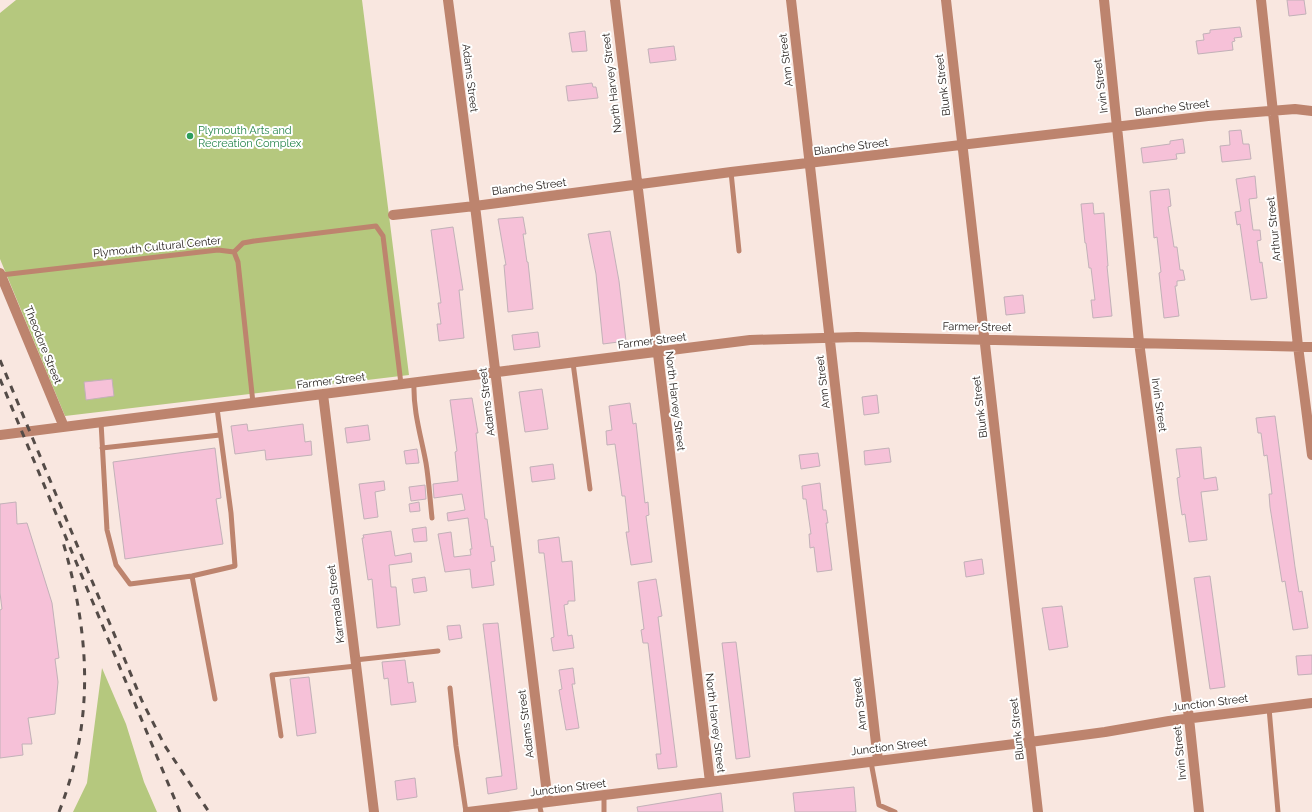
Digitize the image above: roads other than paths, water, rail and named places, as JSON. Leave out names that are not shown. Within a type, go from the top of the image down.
[{"type":"street","name":"Adams Street","points":[[448,0],[495,372],[542,806]]},
{"type":"street","name":"North Harvey Street","points":[[615,0],[710,782]]},
{"type":"street","name":"Ann Street","points":[[791,0],[830,337],[874,761]]},
{"type":"street","name":"Blunk Street","points":[[946,0],[1038,812]]},
{"type":"street","name":"Irvin Street","points":[[1104,0],[1139,342],[1189,718],[1199,812]]},
{"type":"street","name":"Arthur Street","points":[[1261,0],[1274,110],[1298,346],[1312,455]]},
{"type":"street","name":"Blanche Street","points":[[393,215],[475,206],[732,172],[1208,116],[1274,110],[1295,109],[1312,111]]},
{"type":"street","name":"Theodore Street","points":[[0,274],[64,427]]},
{"type":"street","name":"Farmer Street","points":[[0,436],[750,340],[830,337],[1312,346]]},
{"type":"street","name":"Karmada Street","points":[[323,394],[374,812]]},
{"type":"street","name":"Junction Street","points":[[467,812],[542,806],[604,795],[1030,742],[1189,718],[1312,703]]},
{"type":"lane","points":[[732,172],[739,251]]},
{"type":"lane","points":[[234,252],[243,243],[376,226],[383,236],[401,384]]},
{"type":"lane","name":"Plymouth Cultural Center","points":[[0,274],[218,250],[234,252],[238,262],[254,403]]},
{"type":"lane","points":[[573,363],[590,489]]},
{"type":"lane","points":[[414,383],[418,431],[426,463],[432,518]]},
{"type":"lane","points":[[101,422],[107,530],[116,565],[130,584],[192,576],[234,566],[231,513],[217,408]]},
{"type":"lane","points":[[102,448],[220,435]]},
{"type":"lane","points":[[192,576],[214,699]]},
{"type":"lane","points":[[281,736],[272,675],[438,651]]},
{"type":"lane","points":[[450,688],[456,746],[467,812]]},
{"type":"lane","points":[[1269,708],[1278,812]]},
{"type":"lane","points":[[874,761],[879,805],[895,812]]},
{"type":"lane","points":[[604,795],[604,812]]},
{"type":"railway","points":[[0,360],[142,701],[165,746],[209,812]]},
{"type":"railway","points":[[0,379],[180,812]]},
{"type":"railway","points":[[59,812],[71,778],[79,744],[85,677],[79,611],[63,542]]},
{"type":"place","name":"Plymouth Arts and Recreation Complex","points":[[190,136]]}]
